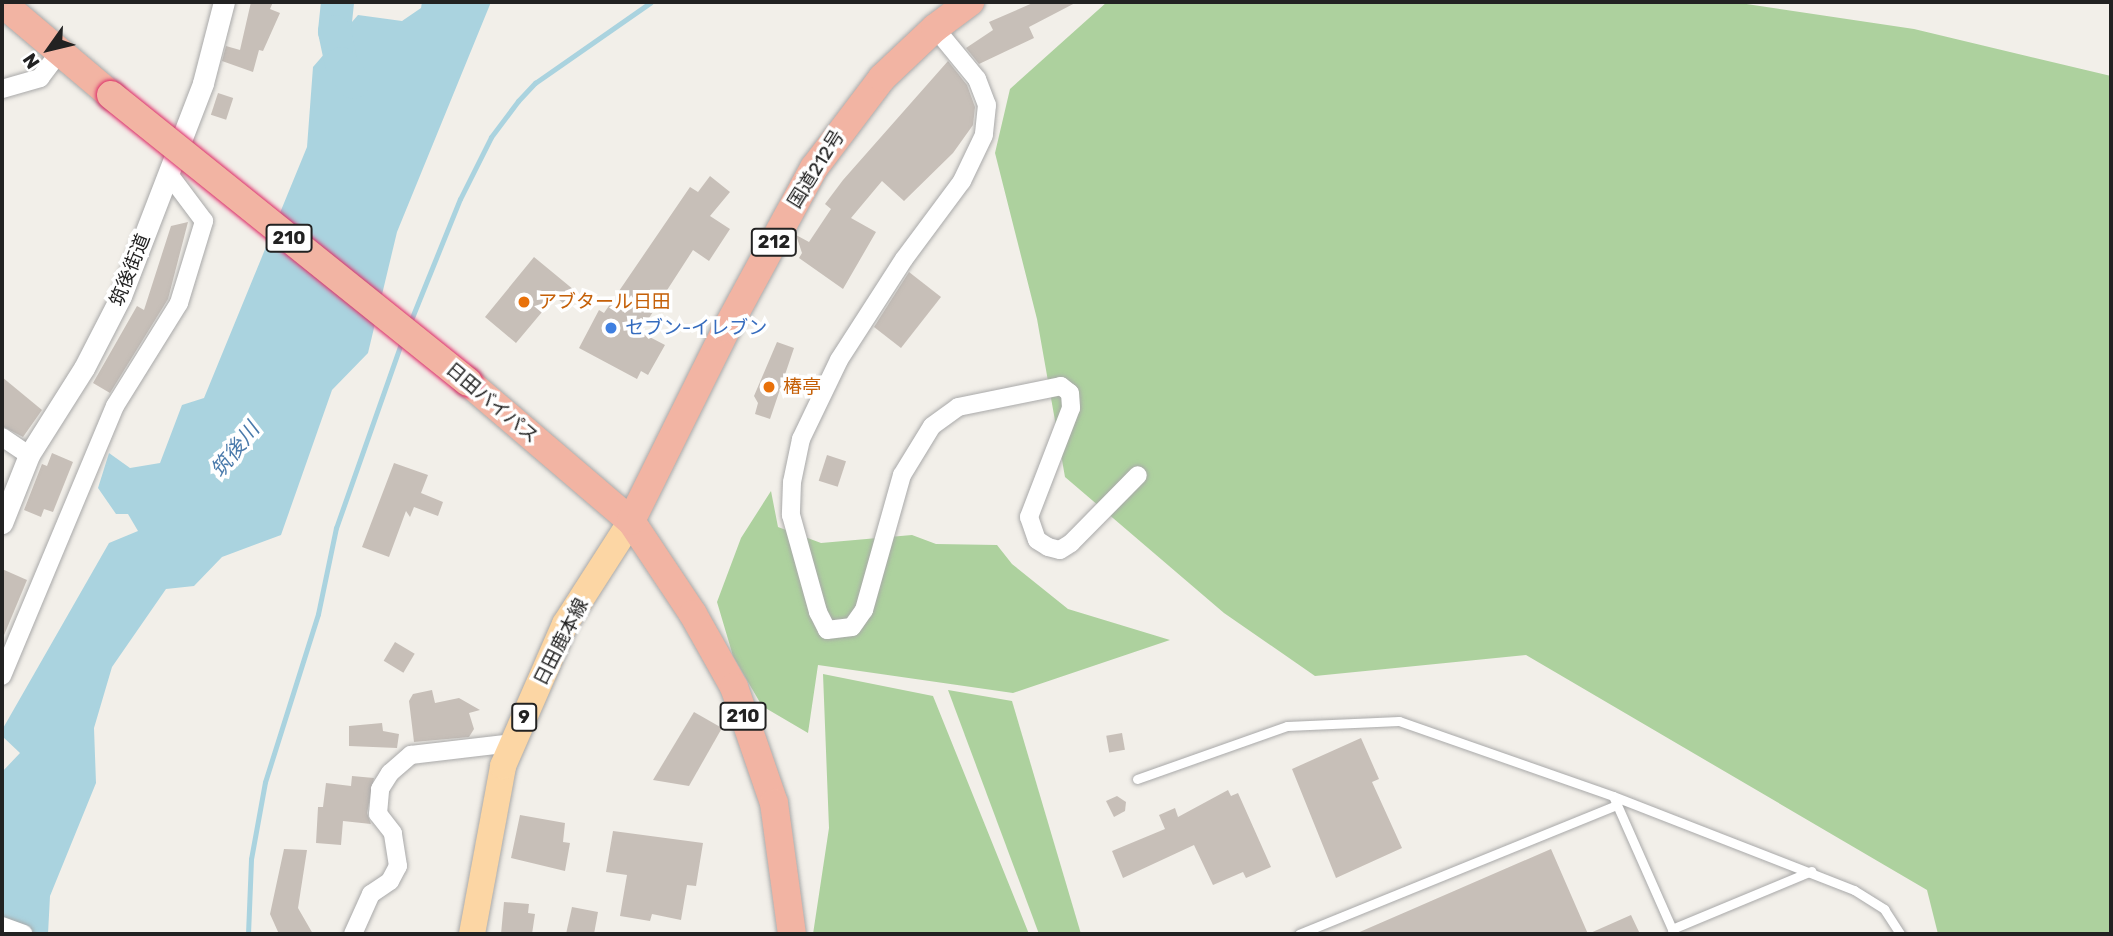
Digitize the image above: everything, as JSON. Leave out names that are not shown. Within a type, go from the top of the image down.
[{"type":"highway","name":"国道212号","points":[[632,521],[727,328],[814,169],[850,116],[935,28],[970,2]]},
{"type":"highway","name":"日田バイパス","points":[[2,3],[111,95],[468,382],[632,521],[693,614],[734,687],[774,803],[792,934]]},
{"type":"main road","name":"日田鹿本線","points":[[472,934],[503,766],[565,624],[632,521]]},
{"type":"street","name":"筑後街道","points":[[2,523],[29,455],[84,368],[121,296],[203,83],[223,2]]},
{"type":"street","points":[[935,28],[977,79],[988,105],[984,135],[962,181],[904,259],[839,360],[801,439],[792,482],[791,515],[818,612],[827,630],[852,627],[864,610],[902,475],[932,426],[958,407],[1061,386],[1070,393],[1072,408],[1028,517],[1037,540],[1048,547],[1060,550],[1071,544],[1138,475]]},
{"type":"street","points":[[2,89],[40,78],[60,53]]},
{"type":"street","points":[[2,676],[115,406],[179,303],[204,221],[168,173]]},
{"type":"street","points":[[2,437],[29,455]]},
{"type":"street","points":[[352,934],[371,894],[390,880],[398,866],[393,833],[378,814],[380,789],[390,773],[411,755],[513,743]]},
{"type":"street","points":[[2,926],[24,934]]},
{"type":"lane","points":[[1137,779],[1287,726],[1399,721],[1811,871],[1884,909],[1900,934]]},
{"type":"lane","points":[[1615,801],[1673,932],[1811,871]]},
{"type":"lane","points":[[1299,934],[1615,801]]},
{"type":"green space","points":[[1107,2],[1733,2],[1914,29],[2111,76],[2111,934],[1938,934],[1927,890],[1526,655],[1315,676],[1224,613],[1065,477],[1037,319],[995,153],[1010,89]]},
{"type":"green space","points":[[771,491],[778,527],[821,543],[912,535],[936,544],[997,545],[1012,564],[1068,609],[1170,640],[1013,693],[818,665],[808,733],[762,706],[733,656],[717,602],[741,538]]},
{"type":"green space","points":[[823,674],[933,696],[1029,934],[813,934],[829,828]]},
{"type":"green space","points":[[948,690],[1012,701],[1081,934],[1039,934]]},
{"type":"water","name":"筑後川","points":[[422,2],[491,2],[397,232],[368,353],[332,390],[281,535],[222,557],[194,586],[166,589],[112,667],[94,728],[96,783],[50,896],[48,934],[2,934],[2,772],[20,753],[2,736],[2,730],[109,543],[138,531],[128,514],[116,514],[98,488],[109,453],[130,468],[160,463],[182,405],[204,398],[307,147],[313,67],[358,15],[402,21],[421,8]]},
{"type":"building","points":[[251,2],[273,2],[270,9],[280,13],[263,51],[259,50],[253,72],[222,61],[226,46],[240,50]]},
{"type":"building","points":[[1035,2],[1077,2],[1029,27],[1034,38],[979,64],[966,48],[993,30],[989,22]]},
{"type":"building","points":[[948,61],[967,85],[975,107],[973,125],[953,153],[904,201],[882,181],[851,218],[876,232],[843,289],[799,258],[802,253],[796,235],[809,242],[831,209],[825,204],[843,180]]},
{"type":"building","points":[[218,93],[233,98],[226,120],[211,115]]},
{"type":"building","points":[[710,176],[730,192],[710,216],[730,229],[709,261],[693,250],[640,332],[665,345],[648,375],[641,371],[637,379],[579,348],[599,310],[604,313],[690,187],[698,192]]},
{"type":"building","points":[[188,222],[168,299],[110,393],[93,383],[137,306],[144,310],[171,226]]},
{"type":"building","name":"アブタール日田","points":[[534,257],[574,290],[563,303],[558,299],[542,312],[516,343],[485,317]]},
{"type":"building","points":[[909,272],[941,297],[901,348],[874,327]]},
{"type":"building","points":[[777,342],[794,348],[770,419],[755,414],[758,403],[754,396]]},
{"type":"building","points":[[2,377],[42,410],[23,437],[2,426]]},
{"type":"building","points":[[52,453],[73,462],[53,512],[44,509],[41,517],[24,510],[42,464],[47,466]]},
{"type":"building","points":[[827,455],[846,461],[838,487],[819,481]]},
{"type":"building","points":[[394,463],[428,475],[421,493],[443,502],[438,516],[414,507],[410,517],[406,511],[389,557],[362,547]]},
{"type":"building","points":[[2,569],[27,580],[2,640]]},
{"type":"building","points":[[395,642],[415,654],[403,673],[384,661]]},
{"type":"building","points":[[432,690],[435,703],[459,698],[480,710],[469,713],[474,729],[469,737],[414,742],[409,701],[413,694]]},
{"type":"building","points":[[694,712],[722,728],[689,786],[653,780]]},
{"type":"building","points":[[382,723],[383,731],[399,734],[397,748],[349,746],[349,726]]},
{"type":"building","points":[[1122,733],[1125,750],[1109,753],[1106,736]]},
{"type":"building","points":[[1361,738],[1379,779],[1372,782],[1402,848],[1336,878],[1292,769]]},
{"type":"building","points":[[352,776],[374,778],[367,813],[371,824],[343,821],[341,845],[316,843],[318,807],[323,807],[326,783],[351,786]]},
{"type":"building","points":[[1228,790],[1231,796],[1238,793],[1271,867],[1246,878],[1243,872],[1213,885],[1194,845],[1123,878],[1112,851],[1165,829],[1159,815],[1175,808],[1178,817]]},
{"type":"building","points":[[1117,796],[1126,802],[1125,811],[1114,817],[1106,801]]},
{"type":"building","points":[[520,815],[565,823],[563,842],[570,843],[565,871],[511,858]]},
{"type":"building","points":[[613,831],[703,843],[696,886],[687,885],[681,920],[652,914],[650,921],[620,916],[627,875],[606,872]]},
{"type":"building","points":[[284,849],[307,850],[298,908],[313,934],[279,934],[270,914]]},
{"type":"building","points":[[1551,849],[1588,934],[1355,934]]},
{"type":"building","points":[[504,902],[529,904],[528,913],[535,914],[532,934],[501,934]]},
{"type":"building","points":[[572,907],[598,912],[594,934],[566,934]]},
{"type":"building","points":[[1631,915],[1640,934],[1588,934]]},
{"type":"waterway","points":[[337,2],[334,31],[341,63],[353,82]]},
{"type":"waterway","points":[[409,325],[460,199],[491,137],[535,83],[651,2]]},
{"type":"waterway","points":[[248,934],[251,859],[265,782],[318,614],[336,528],[402,341]]},
{"type":"place","name":"アブタール日田","points":[[524,302]]},
{"type":"place","name":"セブン-イレブン","points":[[611,328]]},
{"type":"place","name":"椿亭","points":[[769,387]]}]
